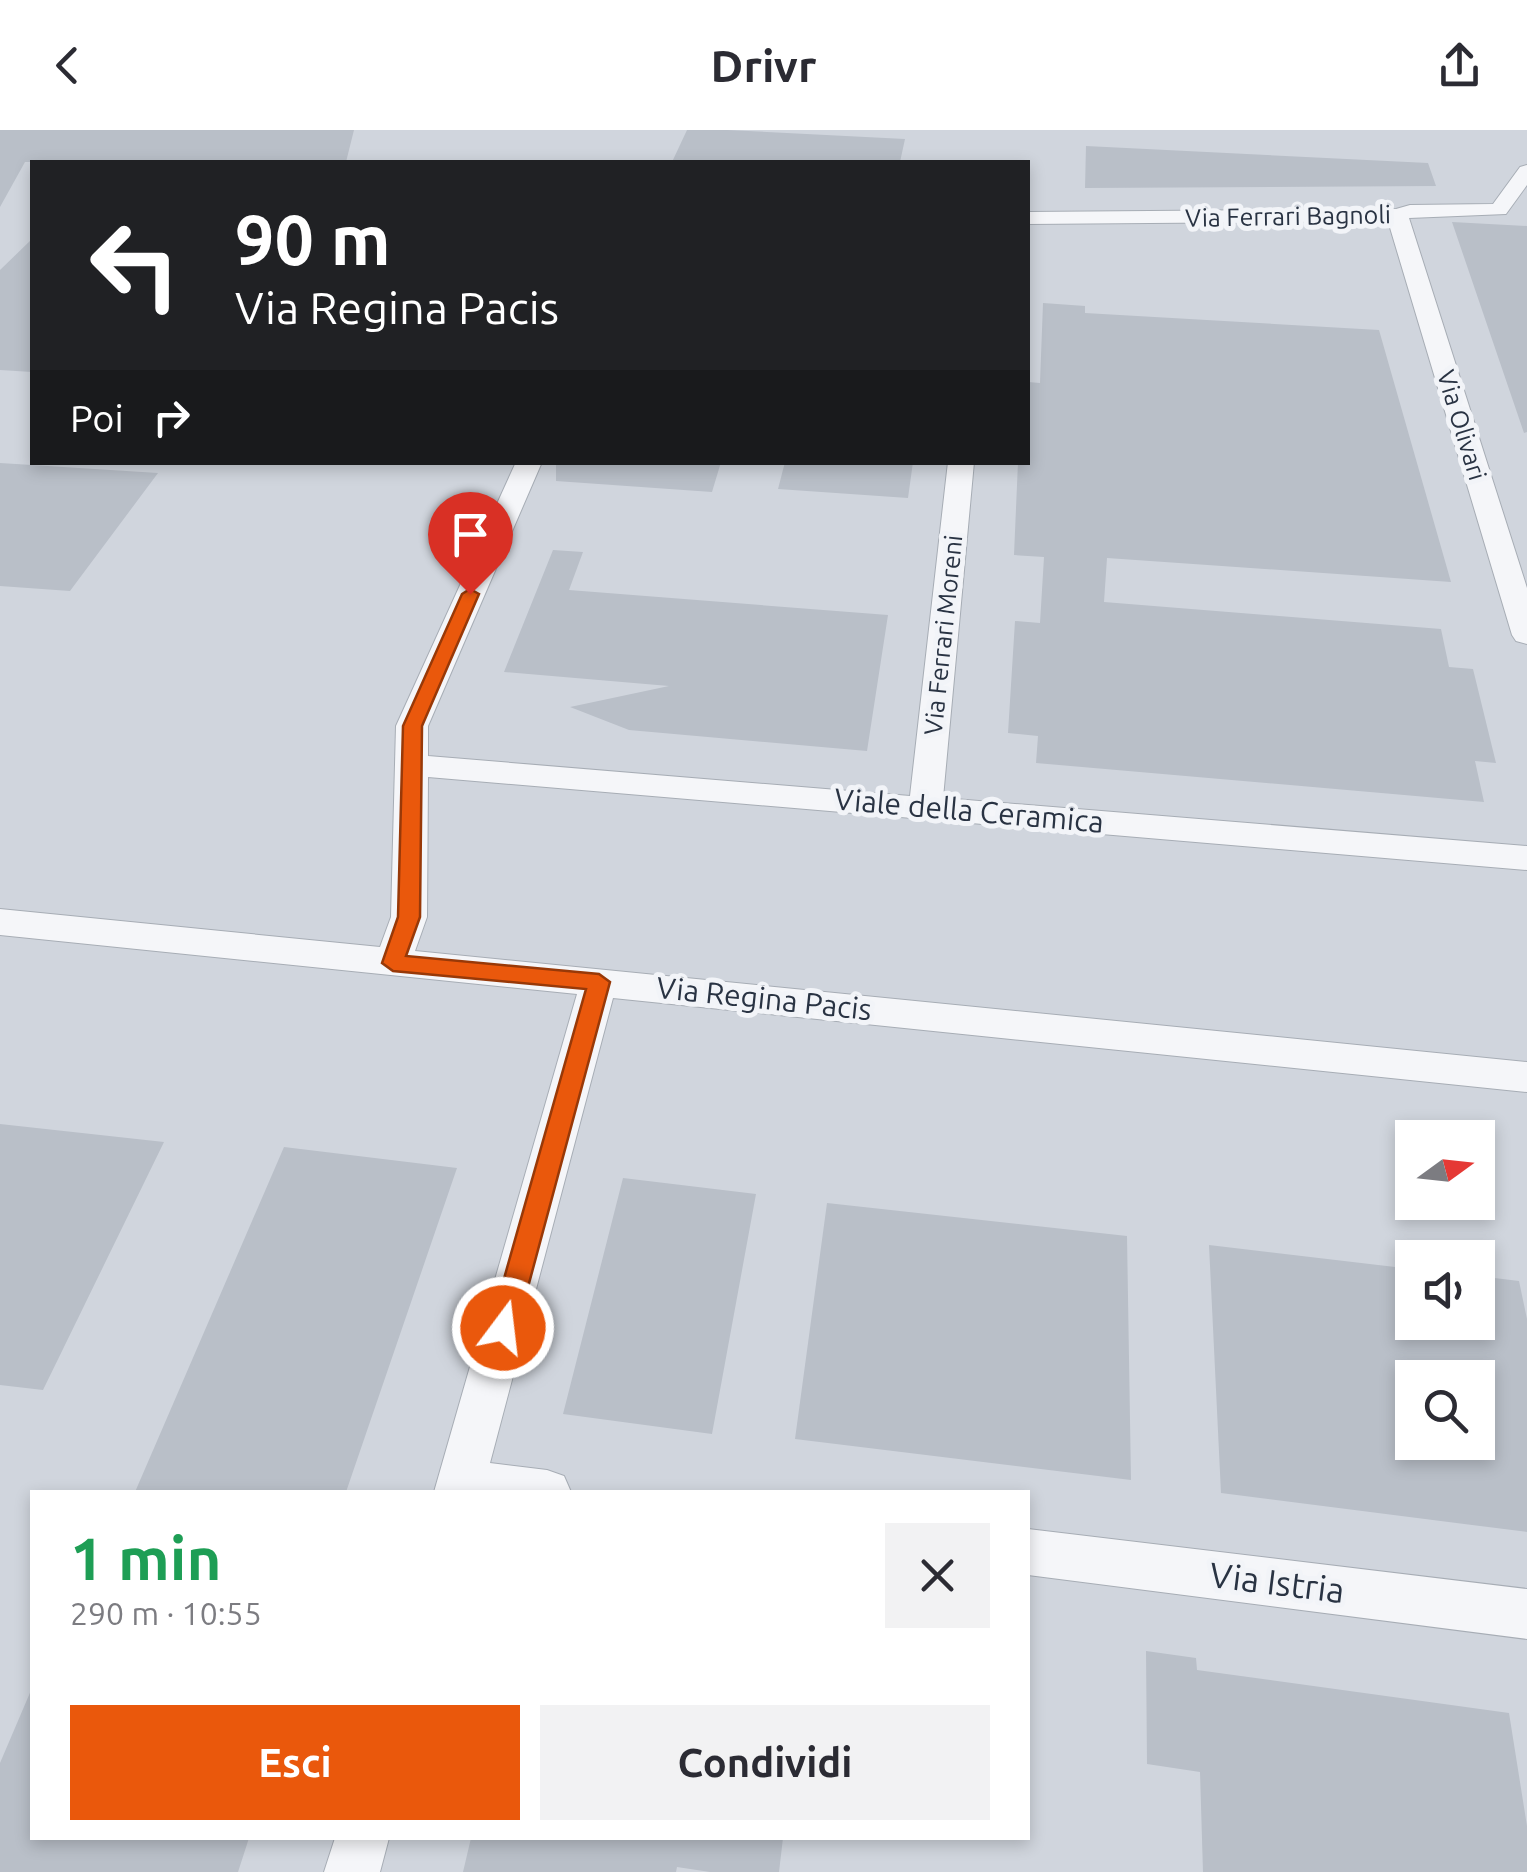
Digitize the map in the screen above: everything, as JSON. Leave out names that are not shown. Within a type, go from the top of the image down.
[{"type":"street","name":"Via Ferrari Bagnoli","points":[[1030,218],[1397,215],[1410,211],[1498,210],[1527,171]]},
{"type":"street","name":"Via Olivari","points":[[1397,215],[1527,635]]},
{"type":"street","points":[[393,963],[409,917],[412,726],[528,465]]},
{"type":"street","name":"Via Ferrari Moreni","points":[[925,807],[961,465]]},
{"type":"street","name":"Viale della Ceramica","points":[[411,765],[1527,858]]},
{"type":"street","name":"Via Regina Pacis","points":[[0,922],[1527,1077]]},
{"type":"street","points":[[511,1490],[459,1487],[599,982]]},
{"type":"street","name":"Via Istria","points":[[1030,1552],[1527,1614]]},
{"type":"street","points":[[352,1872],[361,1840]]},
{"type":"shaded area","points":[[0,130],[1527,130],[1527,1872],[0,1872]]},
{"type":"building","points":[[0,130],[354,130],[346,160],[30,160],[25,162],[0,207]]},
{"type":"building","points":[[687,130],[905,139],[900,160],[673,160]]},
{"type":"building","points":[[1086,146],[1428,163],[1436,186],[1085,188]]},
{"type":"building","points":[[1452,222],[1527,226],[1527,432],[1524,433]]},
{"type":"building","points":[[30,241],[30,372],[0,370],[0,270]]},
{"type":"building","points":[[1043,303],[1085,306],[1085,313],[1379,330],[1451,582],[1107,558],[1104,602],[1441,629],[1449,667],[1473,669],[1496,763],[1475,761],[1484,802],[1036,763],[1038,736],[1008,733],[1015,621],[1040,623],[1044,557],[1014,555],[1018,465],[1030,465],[1030,382],[1040,383]]},
{"type":"building","points":[[0,463],[158,473],[70,591],[0,586]]},
{"type":"building","points":[[556,465],[720,465],[712,492],[556,481]]},
{"type":"building","points":[[784,465],[913,465],[908,498],[778,489]]},
{"type":"building","points":[[553,550],[583,552],[569,590],[888,615],[867,751],[629,730],[570,707],[669,686],[504,672]]},
{"type":"building","points":[[0,1124],[164,1142],[43,1390],[0,1385]]},
{"type":"building","points":[[284,1147],[457,1168],[347,1490],[136,1490]]},
{"type":"building","points":[[623,1178],[756,1194],[712,1434],[563,1414]]},
{"type":"building","points":[[827,1203],[1127,1236],[1131,1480],[795,1439]]},
{"type":"building","points":[[1209,1245],[1395,1267],[1395,1340],[1495,1340],[1495,1278],[1519,1281],[1527,1319],[1527,1532],[1221,1493]]},
{"type":"building","points":[[1146,1651],[1196,1658],[1197,1670],[1509,1713],[1527,1826],[1527,1872],[1203,1872],[1200,1772],[1147,1764]]},
{"type":"building","points":[[30,1693],[30,1840],[248,1840],[238,1872],[0,1872],[0,1763]]},
{"type":"building","points":[[471,1840],[783,1840],[779,1872],[710,1872],[677,1867],[676,1872],[463,1872]]},
{"type":"route","points":[[470,594],[412,726],[409,917],[393,963],[599,982],[503,1328]]}]
